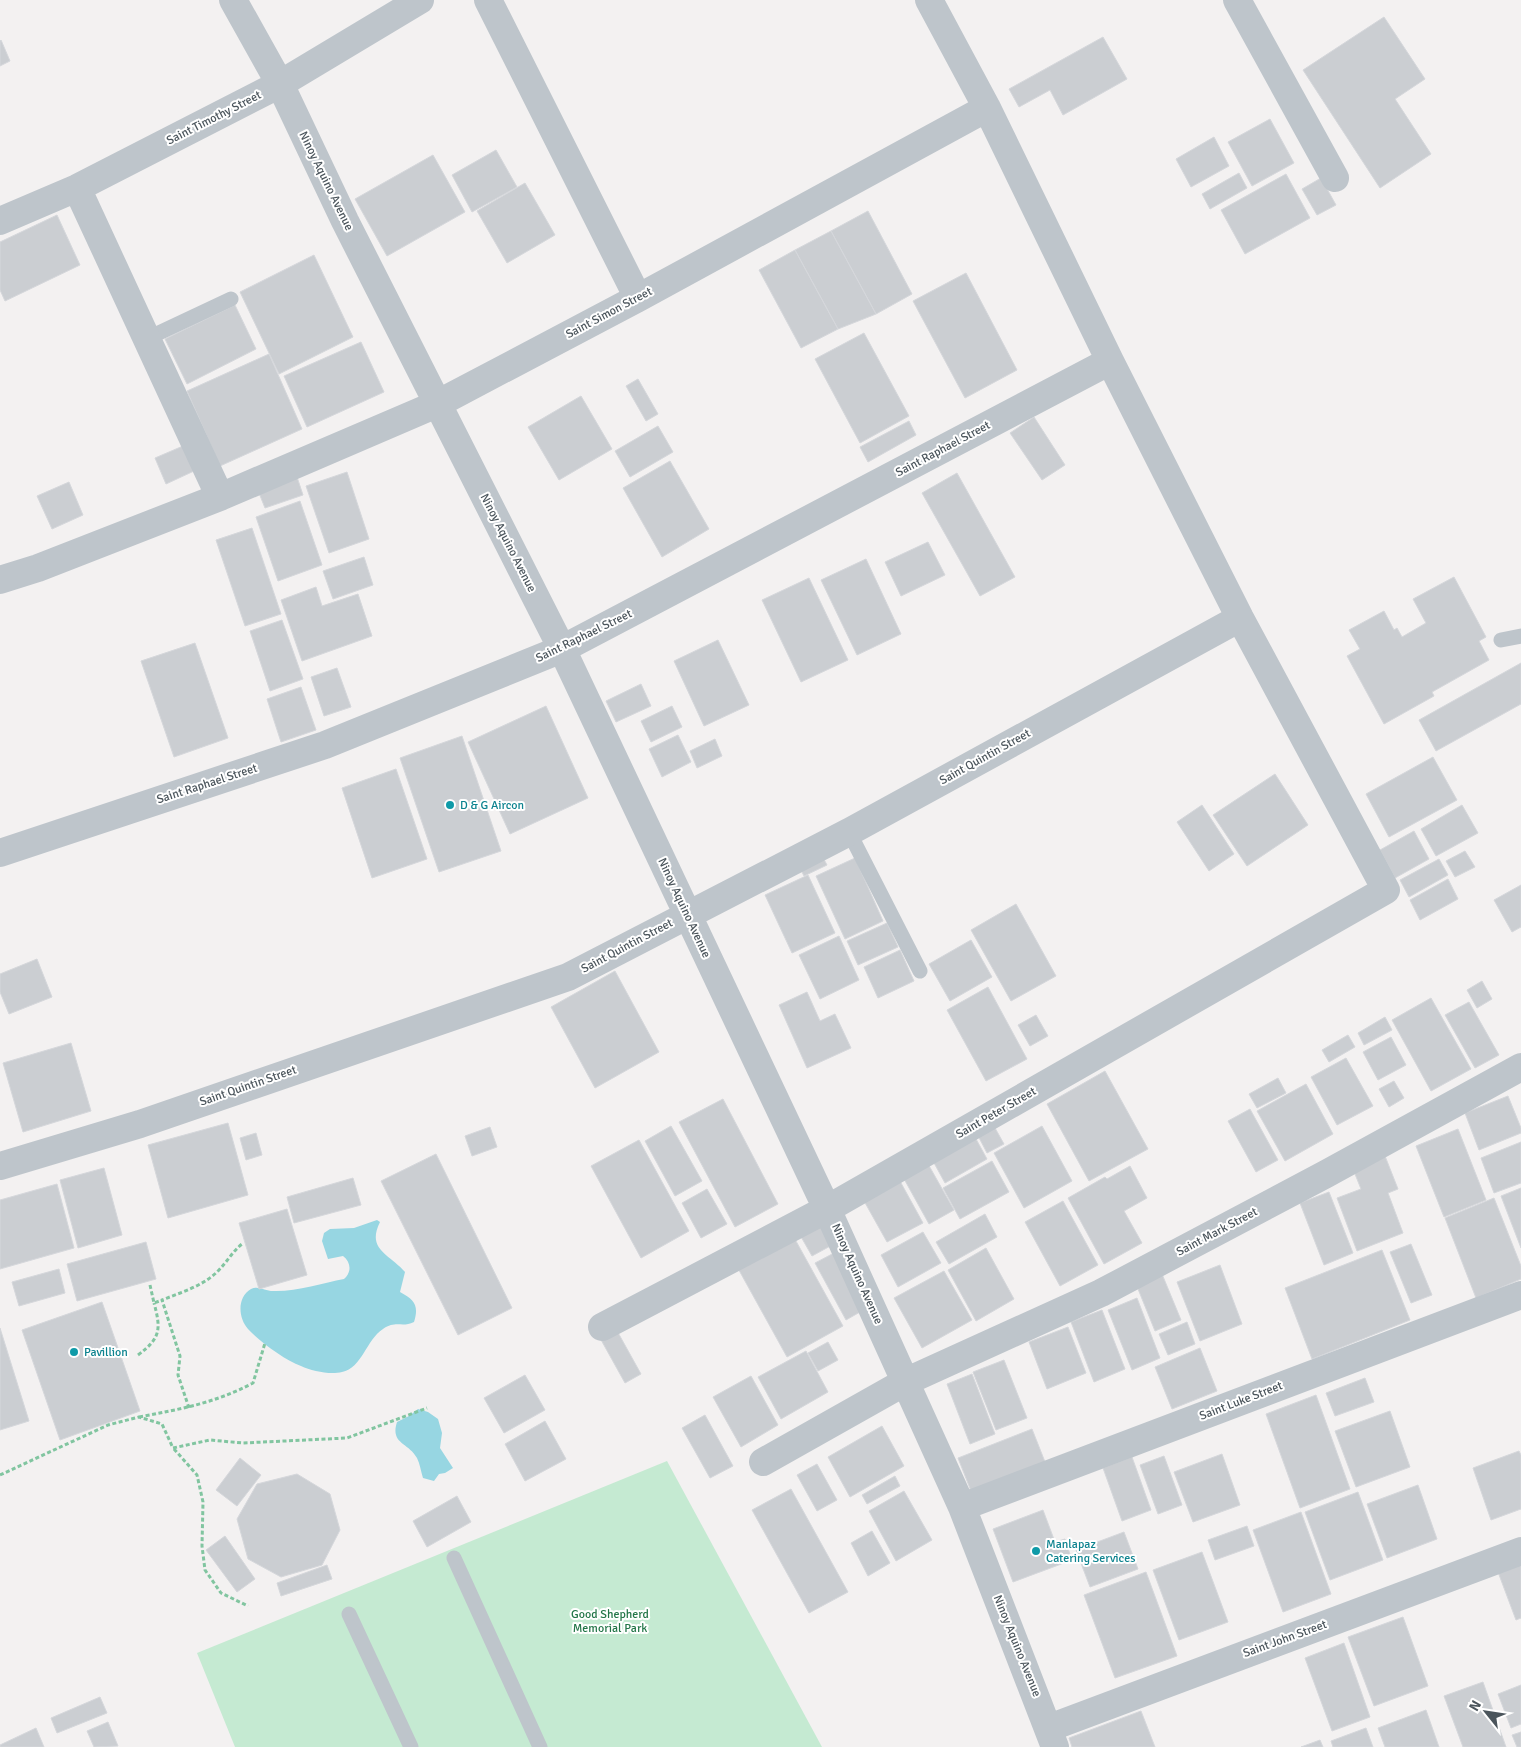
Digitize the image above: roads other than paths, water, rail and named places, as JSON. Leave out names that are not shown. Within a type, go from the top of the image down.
[{"type":"street","name":"Ninoy Aquino Avenue","points":[[233,0],[280,84],[345,221],[562,649],[686,915],[827,1209],[962,1507],[1052,1737]]},
{"type":"street","name":"Saint Timothy Street","points":[[0,221],[77,188],[280,84],[420,0]]},
{"type":"street","points":[[488,0],[638,298]]},
{"type":"street","points":[[929,0],[987,108],[1110,361],[1240,618]]},
{"type":"street","points":[[1237,0],[1335,178]]},
{"type":"street","name":"Saint Simon Street","points":[[0,580],[38,568],[220,497],[437,404],[638,298],[987,108]]},
{"type":"street","points":[[77,188],[220,497]]},
{"type":"street","name":"Saint Raphael Street","points":[[0,853],[325,745],[562,649],[1110,361]]},
{"type":"street","name":"Saint Quintin Street","points":[[0,1166],[149,1120],[568,976],[849,832],[1240,618]]},
{"type":"street","name":"Saint Peter Street","points":[[602,1328],[827,1209],[1386,890],[1240,618]]},
{"type":"street","name":"Saint Mark Street","points":[[763,1462],[905,1382],[1102,1293],[1326,1174],[1521,1067]]},
{"type":"street","name":"Saint Luke Street","points":[[962,1507],[1521,1295]]},
{"type":"street","name":"Saint John Street","points":[[1052,1737],[1521,1551]]},
{"type":"lane","points":[[146,339],[231,299]]},
{"type":"lane","points":[[1500,640],[1521,636]]},
{"type":"lane","points":[[849,832],[920,971]]},
{"type":"lane","points":[[454,1558],[540,1747]]},
{"type":"lane","points":[[349,1614],[411,1747]]},
{"type":"water","points":[[377,1220],[380,1222],[376,1231],[378,1245],[405,1272],[400,1292],[412,1301],[416,1308],[414,1322],[410,1324],[395,1324],[383,1329],[372,1340],[354,1365],[342,1372],[332,1373],[305,1368],[288,1360],[248,1329],[242,1319],[240,1308],[246,1293],[256,1288],[273,1291],[290,1290],[344,1279],[350,1267],[349,1264],[343,1256],[328,1259],[322,1241],[324,1233],[330,1229],[354,1228]]},
{"type":"water","points":[[418,1409],[428,1412],[438,1419],[442,1433],[440,1448],[453,1468],[439,1474],[434,1481],[423,1478],[417,1458],[396,1435],[397,1422]]},
{"type":"place","name":"D & G Aircon","points":[[450,805]]},
{"type":"place","name":"Pavillion","points":[[74,1352]]},
{"type":"place","name":"Manlapaz Catering Services","points":[[1036,1551]]},
{"type":"park label","name":"Good Shepherd Memorial Park","points":[[610,1621]]}]
